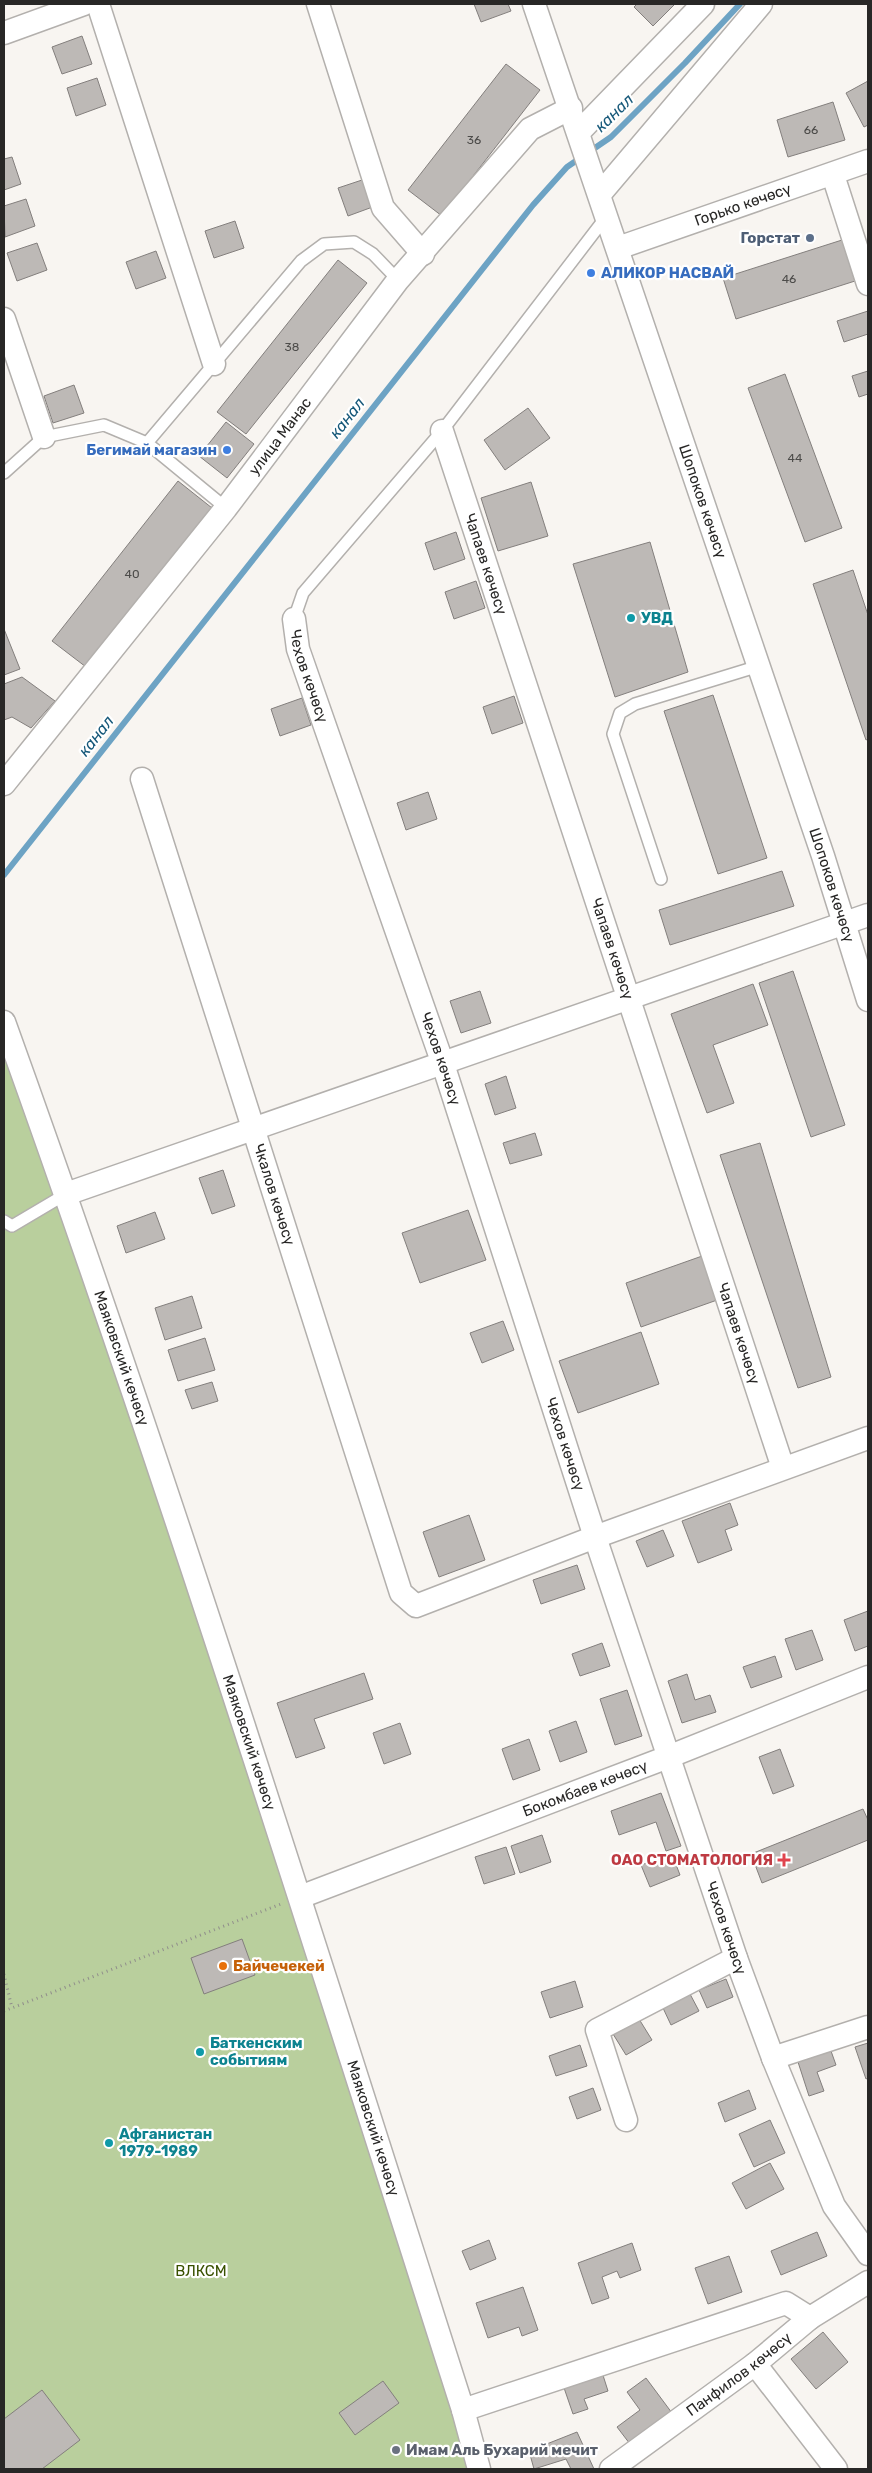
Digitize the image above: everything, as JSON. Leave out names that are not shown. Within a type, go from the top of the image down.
[{"type":"street","points":[[4,33],[84,4]]},
{"type":"street","points":[[98,4],[214,364]]},
{"type":"street","points":[[318,4],[383,208],[423,254]]},
{"type":"street","name":"Шопоков көчөсү","points":[[534,4],[592,169],[759,666],[868,1000]]},
{"type":"street","points":[[579,133],[703,4]]},
{"type":"street","points":[[604,205],[761,4]]},
{"type":"street","name":"улица Манас","points":[[4,784],[226,508],[398,280],[423,254],[530,129],[571,108]]},
{"type":"street","name":"Горько көчөсү","points":[[618,248],[868,162]]},
{"type":"street","points":[[833,175],[868,284]]},
{"type":"street","points":[[4,319],[44,437]]},
{"type":"street","name":"Чапаев көчөсү","points":[[442,431],[783,1468]]},
{"type":"street","name":"Чехов көчөсү","points":[[294,619],[298,648],[443,1064],[595,1537],[736,1958],[773,2058],[834,2206],[868,2254]]},
{"type":"street","name":"Чкалов көчөсү","points":[[142,778],[400,1593],[416,1606],[595,1537]]},
{"type":"street","points":[[66,1194],[868,915]]},
{"type":"street","name":"Маяковский көчөсү","points":[[4,1022],[66,1194],[300,1897],[463,2410],[479,2469]]},
{"type":"street","points":[[595,1537],[868,1438]]},
{"type":"street","name":"Бокомбаев көчөсү","points":[[300,1897],[668,1757],[868,1677]]},
{"type":"street","points":[[626,2120],[597,2030],[736,1958]]},
{"type":"street","points":[[773,2058],[868,2027]]},
{"type":"street","name":"Панфилов көчөсү","points":[[611,2469],[755,2364],[810,2318],[868,2282]]},
{"type":"street","points":[[463,2410],[786,2303],[810,2318]]},
{"type":"street","points":[[755,2364],[836,2469]]},
{"type":"lane","points":[[294,619],[303,593],[442,431],[604,205]]},
{"type":"lane","points":[[147,443],[301,261],[324,244],[354,242],[373,254],[398,280]]},
{"type":"lane","points":[[4,472],[44,437],[104,425],[147,443],[226,508]]},
{"type":"lane","points":[[661,879],[613,734],[620,713],[635,704],[759,666]]},
{"type":"lane","points":[[4,1221],[12,1226],[66,1194]]},
{"type":"path","points":[[4,2011],[300,1897]]},
{"type":"path","points":[[4,1974],[12,2008]]},
{"type":"green space","name":"ВЛКСМ","points":[[4,1039],[87,1267],[470,2469],[4,2469]]},
{"type":"building","points":[[474,4],[508,4],[511,11],[481,22]]},
{"type":"building","points":[[637,4],[675,4],[653,26],[634,7]]},
{"type":"building","points":[[82,36],[92,64],[62,74],[52,47]]},
{"type":"building","points":[[506,64],[540,90],[442,216],[408,190]]},
{"type":"building","points":[[97,78],[106,105],[76,116],[67,88]]},
{"type":"building","points":[[868,81],[868,125],[864,127],[846,93]]},
{"type":"building","points":[[833,102],[845,140],[788,157],[777,120]]},
{"type":"building","points":[[12,157],[21,184],[4,190],[4,159]]},
{"type":"building","points":[[368,178],[378,205],[348,216],[338,188]]},
{"type":"building","points":[[26,199],[35,226],[5,237],[4,206]]},
{"type":"building","points":[[235,221],[244,248],[214,258],[205,231]]},
{"type":"building","points":[[842,240],[855,281],[736,319],[723,278]]},
{"type":"building","points":[[37,243],[47,270],[17,281],[7,253]]},
{"type":"building","points":[[156,251],[166,278],[136,289],[126,262]]},
{"type":"building","points":[[338,260],[367,283],[246,434],[217,412]]},
{"type":"building","points":[[868,311],[868,334],[844,342],[837,321]]},
{"type":"building","points":[[868,371],[868,394],[859,397],[852,376]]},
{"type":"building","points":[[785,374],[842,528],[805,542],[748,388]]},
{"type":"building","points":[[74,385],[84,413],[53,423],[44,396]]},
{"type":"building","points":[[528,408],[550,438],[505,470],[484,440]]},
{"type":"building","name":"Бегимай магазин","points":[[226,422],[254,444],[227,478],[199,456]]},
{"type":"building","points":[[178,481],[212,508],[86,667],[52,641]]},
{"type":"building","points":[[531,482],[548,536],[498,551],[481,498]]},
{"type":"building","points":[[456,532],[465,559],[434,570],[425,543]]},
{"type":"building","name":"УВД","points":[[650,542],[688,672],[615,697],[573,564]]},
{"type":"building","points":[[853,570],[868,615],[868,739],[866,740],[813,584]]},
{"type":"building","points":[[476,581],[485,608],[454,619],[445,592]]},
{"type":"building","points":[[4,629],[20,669],[4,675]]},
{"type":"building","points":[[22,677],[55,701],[31,728],[12,717],[4,720],[4,684]]},
{"type":"building","points":[[713,695],[767,858],[718,874],[664,711]]},
{"type":"building","points":[[514,696],[523,723],[492,734],[483,707]]},
{"type":"building","points":[[302,698],[311,725],[280,736],[271,709]]},
{"type":"building","points":[[428,792],[437,819],[406,830],[397,803]]},
{"type":"building","points":[[782,871],[794,906],[670,945],[659,910]]},
{"type":"building","points":[[793,971],[845,1125],[811,1137],[759,983]]},
{"type":"building","points":[[753,984],[768,1025],[713,1045],[734,1103],[707,1113],[671,1014]]},
{"type":"building","points":[[480,991],[491,1023],[461,1033],[450,1001]]},
{"type":"building","points":[[506,1076],[516,1108],[495,1115],[485,1084]]},
{"type":"building","points":[[535,1133],[542,1155],[510,1164],[503,1143]]},
{"type":"building","points":[[760,1143],[831,1377],[798,1388],[720,1155]]},
{"type":"building","points":[[223,1170],[235,1206],[212,1214],[199,1178]]},
{"type":"building","points":[[468,1210],[486,1260],[420,1283],[402,1233]]},
{"type":"building","points":[[155,1212],[165,1239],[126,1253],[117,1226]]},
{"type":"building","points":[[705,1255],[720,1299],[641,1327],[626,1283]]},
{"type":"building","points":[[192,1296],[202,1328],[165,1340],[155,1308]]},
{"type":"building","points":[[503,1321],[514,1350],[482,1363],[470,1333]]},
{"type":"building","points":[[641,1332],[659,1384],[578,1413],[559,1361]]},
{"type":"building","points":[[205,1338],[215,1370],[178,1381],[168,1350]]},
{"type":"building","points":[[212,1382],[218,1401],[192,1409],[185,1390]]},
{"type":"building","points":[[730,1503],[738,1525],[725,1530],[732,1550],[698,1563],[682,1521]]},
{"type":"building","points":[[469,1515],[485,1560],[439,1577],[423,1532]]},
{"type":"building","points":[[663,1530],[674,1556],[647,1567],[636,1541]]},
{"type":"building","points":[[577,1565],[585,1589],[541,1604],[533,1580]]},
{"type":"building","points":[[868,1611],[868,1646],[855,1651],[844,1620]]},
{"type":"building","points":[[812,1630],[823,1660],[796,1670],[785,1639]]},
{"type":"building","points":[[602,1643],[610,1666],[580,1676],[572,1654]]},
{"type":"building","points":[[775,1656],[782,1677],[751,1688],[743,1667]]},
{"type":"building","points":[[364,1673],[373,1699],[314,1719],[325,1748],[296,1758],[277,1703]]},
{"type":"building","points":[[687,1674],[695,1700],[710,1695],[716,1712],[682,1723],[668,1681]]},
{"type":"building","points":[[627,1690],[642,1736],[615,1745],[600,1699]]},
{"type":"building","points":[[576,1721],[587,1752],[560,1762],[549,1731]]},
{"type":"building","points":[[400,1723],[411,1754],[384,1764],[373,1733]]},
{"type":"building","points":[[529,1739],[540,1770],[513,1780],[502,1749]]},
{"type":"building","points":[[780,1749],[794,1786],[773,1794],[759,1757]]},
{"type":"building","points":[[661,1793],[681,1846],[666,1851],[656,1822],[619,1835],[611,1811]]},
{"type":"building","points":[[863,1809],[868,1820],[868,1840],[762,1883],[751,1854]]},
{"type":"building","points":[[542,1835],[551,1862],[520,1873],[511,1846]]},
{"type":"building","points":[[506,1847],[515,1874],[484,1884],[475,1857]]},
{"type":"building","points":[[672,1854],[680,1875],[650,1887],[641,1865]]},
{"type":"building","name":"Байчечекей","points":[[242,1939],[255,1975],[204,1994],[191,1958]]},
{"type":"building","points":[[726,1979],[733,1997],[707,2008],[699,1990]]},
{"type":"building","points":[[575,1981],[583,2007],[550,2018],[541,1992]]},
{"type":"building","points":[[690,1994],[699,2011],[671,2025],[663,2008]]},
{"type":"building","points":[[639,2019],[652,2040],[626,2055],[613,2034]]},
{"type":"building","points":[[868,2043],[868,2078],[866,2079],[855,2047]]},
{"type":"building","points":[[580,2045],[587,2066],[556,2076],[549,2056]]},
{"type":"building","points":[[831,2051],[836,2065],[817,2072],[824,2091],[809,2096],[798,2062]]},
{"type":"building","points":[[593,2088],[601,2110],[577,2119],[569,2097]]},
{"type":"building","points":[[749,2090],[756,2109],[725,2122],[718,2103]]},
{"type":"building","points":[[770,2120],[785,2153],[754,2167],[739,2134]]},
{"type":"building","points":[[770,2163],[784,2189],[746,2209],[732,2183]]},
{"type":"building","points":[[817,2232],[827,2256],[781,2275],[771,2251]]},
{"type":"building","points":[[489,2240],[496,2259],[470,2270],[462,2251]]},
{"type":"building","points":[[632,2243],[641,2270],[620,2278],[617,2271],[602,2277],[609,2298],[592,2304],[578,2263]]},
{"type":"building","points":[[729,2256],[742,2292],[708,2304],[695,2268]]},
{"type":"building","points":[[523,2287],[538,2330],[522,2336],[519,2327],[488,2338],[476,2303]]},
{"type":"building","points":[[823,2332],[848,2362],[816,2389],[791,2359]]},
{"type":"building","points":[[601,2369],[608,2391],[584,2399],[588,2409],[573,2414],[562,2382]]},
{"type":"building","points":[[646,2378],[672,2413],[630,2444],[617,2427],[640,2410],[627,2392]]},
{"type":"building","points":[[383,2381],[399,2403],[355,2435],[339,2413]]},
{"type":"building","points":[[42,2390],[80,2440],[42,2469],[4,2469],[4,2419]]},
{"type":"building","points":[[577,2432],[594,2469],[571,2469],[566,2459],[534,2469],[529,2451]]},
{"type":"waterway","name":"канал","points":[[4,875],[533,205],[567,167],[611,137],[685,63],[740,4]]},
{"type":"place","name":"Горстат","points":[[810,238]]},
{"type":"place","name":"АЛИКОР НАСВАЙ","points":[[591,273]]},
{"type":"place","name":"Бегимай магазин","points":[[227,450]]},
{"type":"place","name":"УВД","points":[[631,618]]},
{"type":"place","name":"ОАО СТОМАТОЛОГИЯ","points":[[784,1860]]},
{"type":"place","name":"Байчечекей","points":[[223,1966]]},
{"type":"place","name":"Баткенским событиям","points":[[200,2052]]},
{"type":"place","name":"Афганистан 1979-1989","points":[[109,2143]]},
{"type":"place","name":"Имам Аль Бухарий мечит","points":[[396,2450]]}]
